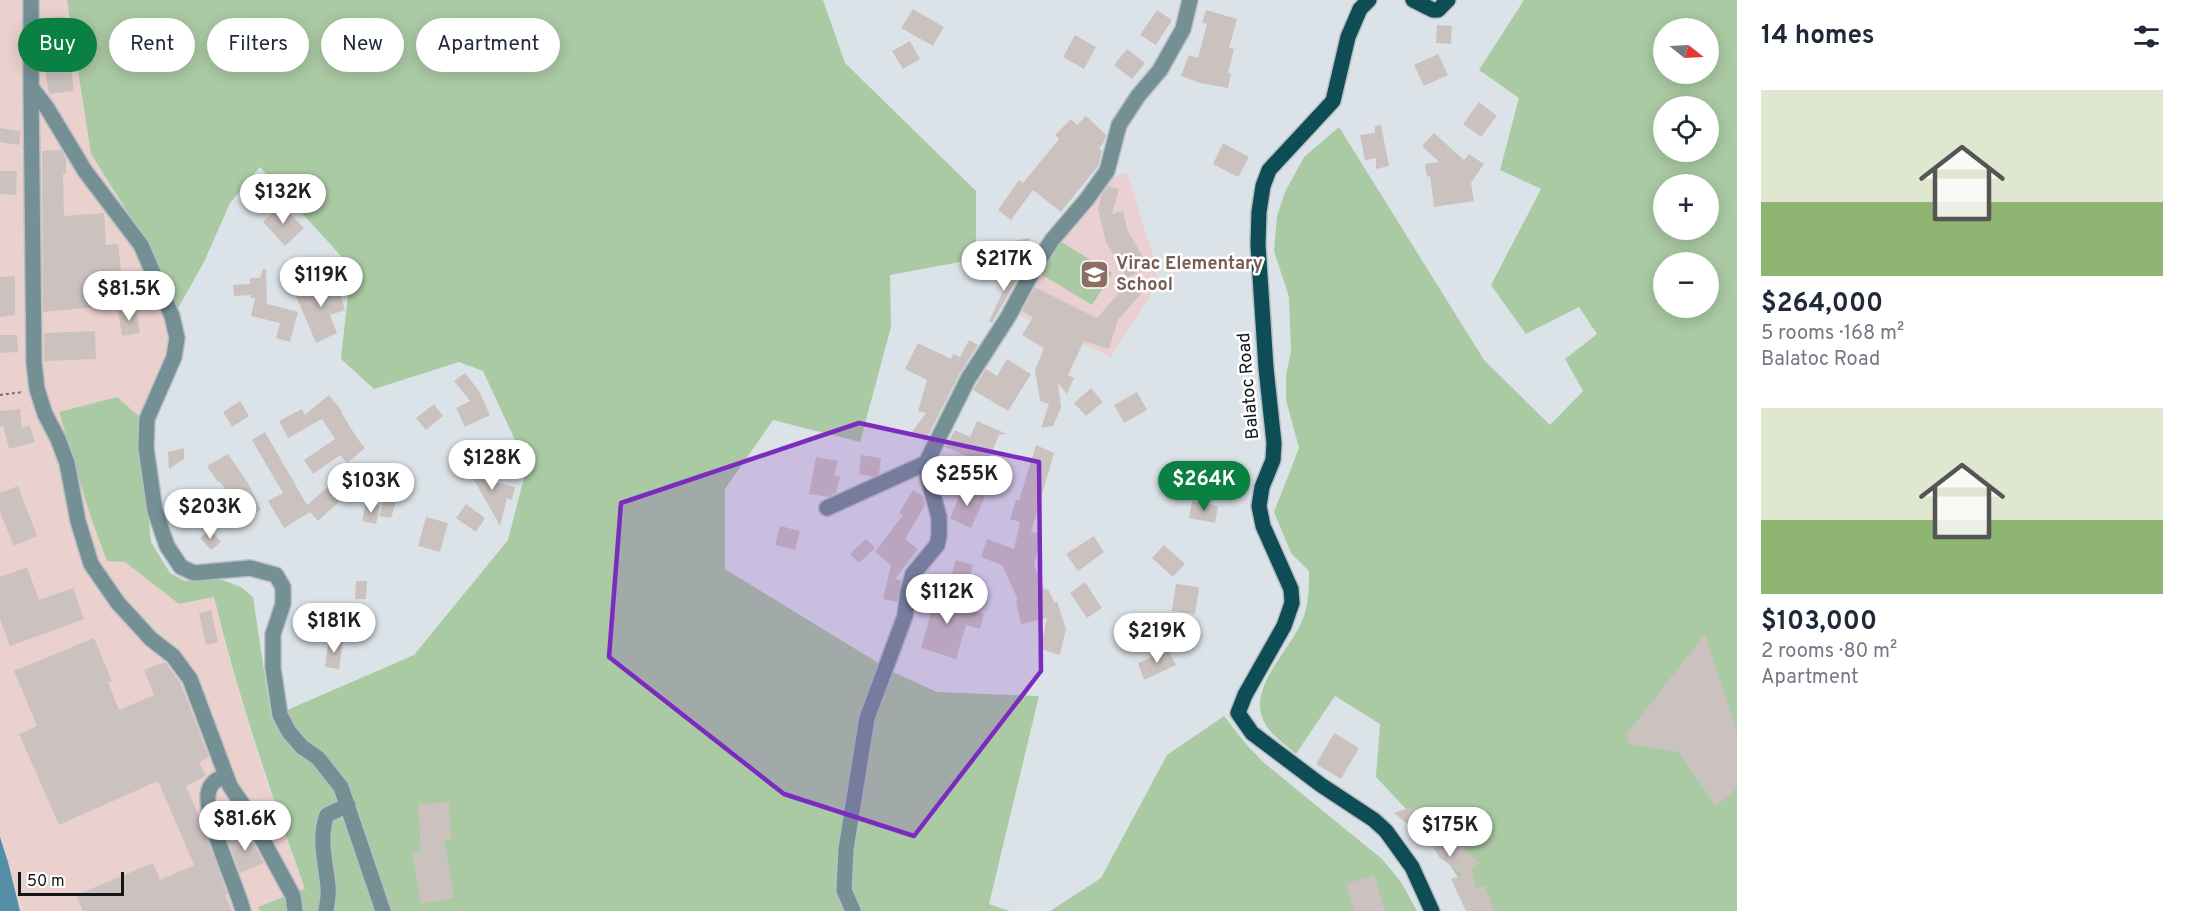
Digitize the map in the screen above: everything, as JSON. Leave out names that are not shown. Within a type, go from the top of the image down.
[{"type":"main road","name":"Balatoc Road","points":[[1369,0],[1360,9],[1347,38],[1333,101],[1269,170],[1263,186],[1258,245],[1266,368],[1274,422],[1274,443],[1273,460],[1262,487],[1259,506],[1263,526],[1291,589],[1292,603],[1284,626],[1245,695],[1238,713],[1252,733],[1386,831],[1412,867],[1432,911]]},
{"type":"main road","points":[[1413,0],[1433,10],[1438,10],[1448,0]]},
{"type":"street","points":[[31,0],[34,363],[45,414],[67,463],[78,521],[91,564],[129,616],[151,639],[173,656],[190,679],[226,776],[293,896],[295,911]]},
{"type":"street","points":[[853,911],[844,890],[846,849],[867,718],[905,616],[913,573],[938,545],[939,517],[926,463],[968,379],[1008,317],[1035,267],[1052,240],[1088,199],[1107,171],[1119,125],[1138,96],[1160,70],[1183,29],[1190,0]]},
{"type":"street","points":[[31,87],[47,108],[85,171],[141,245],[172,316],[177,338],[174,357],[147,419],[146,448],[155,511],[167,546],[181,567],[194,573],[250,568],[276,575],[283,587],[283,604],[273,634],[273,668],[280,715],[295,740],[318,758],[340,787],[383,911]]},
{"type":"street","points":[[827,508],[926,463]]},
{"type":"street","points":[[226,776],[214,781],[208,791],[207,801],[243,911]]},
{"type":"street","points":[[326,911],[328,891],[323,825],[327,815],[348,805]]},
{"type":"path","points":[[0,395],[38,389]]},
{"type":"highlighted area","points":[[859,423],[1039,462],[1041,671],[914,836],[784,794],[609,657],[621,503]]},
{"type":"shaded area","points":[[0,0],[67,0],[70,18],[18,18],[18,72],[78,72],[91,154],[151,249],[167,323],[168,350],[152,392],[139,416],[117,397],[59,412],[125,562],[179,604],[214,597],[230,662],[262,768],[305,890],[259,907],[260,911],[20,911],[0,837]]},
{"type":"shaded area","name":"Virac Elementary School","points":[[1127,172],[1155,262],[1156,286],[1111,357],[1015,313],[1028,286],[1105,181]]},
{"type":"green space","points":[[67,0],[823,0],[845,63],[976,191],[976,259],[890,275],[891,327],[860,442],[773,420],[725,489],[725,569],[893,672],[937,692],[1039,696],[989,904],[1009,911],[260,911],[258,907],[305,889],[244,708],[214,597],[179,604],[125,562],[107,561],[90,515],[59,412],[117,397],[139,416],[151,542],[170,573],[185,581],[220,579],[241,587],[253,597],[271,717],[414,655],[508,540],[527,466],[483,371],[459,362],[374,389],[341,359],[351,267],[260,167],[230,203],[204,262],[176,312],[151,249],[91,154],[78,72],[97,72],[97,18],[70,18]]},
{"type":"green space","points":[[1524,0],[1737,0],[1737,911],[1473,911],[1468,891],[1422,826],[1376,777],[1380,724],[1335,696],[1296,754],[1272,733],[1262,717],[1260,705],[1266,681],[1300,625],[1309,592],[1309,571],[1291,553],[1274,512],[1299,448],[1286,400],[1286,375],[1291,351],[1289,297],[1274,251],[1277,216],[1285,192],[1304,157],[1339,127],[1484,360],[1550,425],[1583,391],[1565,359],[1597,334],[1579,307],[1526,334],[1491,285],[1541,189],[1500,170],[1519,98],[1479,70]]},
{"type":"green space","points":[[1058,240],[1112,273],[1092,305],[1039,273]]},
{"type":"green space","points":[[1224,716],[1263,762],[1382,859],[1401,882],[1417,911],[1050,911],[1101,878],[1167,755]]},
{"type":"water","points":[[0,837],[8,862],[20,911],[0,911]]},
{"type":"building","points":[[913,9],[944,27],[933,46],[901,28]]},
{"type":"building","points":[[1157,10],[1172,20],[1156,45],[1140,35]]},
{"type":"building","points":[[1206,10],[1237,19],[1229,48],[1234,49],[1228,73],[1231,73],[1228,88],[1200,83],[1181,76],[1189,55],[1198,58],[1207,24],[1202,23]]},
{"type":"building","points":[[1437,25],[1452,26],[1451,44],[1436,43]]},
{"type":"building","points":[[1075,35],[1096,47],[1084,69],[1063,57]]},
{"type":"building","points":[[910,41],[920,59],[903,69],[892,51]]},
{"type":"building","points":[[1127,49],[1145,63],[1132,79],[1114,65]]},
{"type":"building","points":[[1438,54],[1448,75],[1424,86],[1414,65]]},
{"type":"building","points":[[45,72],[71,72],[74,91],[49,94]]},
{"type":"building","points":[[1479,102],[1497,116],[1481,137],[1463,124]]},
{"type":"building","points":[[1086,116],[1106,135],[1099,149],[1102,151],[1098,166],[1061,212],[1033,190],[1011,220],[998,210],[1019,180],[1023,183],[1059,139],[1055,135],[1071,119],[1077,125]]},
{"type":"building","points":[[1381,125],[1389,166],[1376,169],[1376,158],[1365,160],[1360,135],[1375,133],[1375,126]]},
{"type":"building","points":[[0,128],[21,131],[19,145],[0,142]]},
{"type":"building","points":[[1434,133],[1464,160],[1469,154],[1484,164],[1471,183],[1474,201],[1434,207],[1430,176],[1427,177],[1425,164],[1439,162],[1422,146]]},
{"type":"building","points":[[1223,143],[1249,157],[1238,177],[1213,164]]},
{"type":"building","points":[[61,150],[66,158],[66,174],[63,174],[64,216],[104,213],[106,245],[118,244],[121,270],[104,272],[108,306],[43,312],[42,151]]},
{"type":"building","points":[[0,171],[17,171],[16,195],[0,194]]},
{"type":"building","points":[[1108,186],[1119,189],[1112,214],[1123,211],[1128,231],[1148,266],[1127,278],[1106,242],[1098,209],[1102,194]]},
{"type":"building","points":[[281,204],[304,228],[285,246],[263,222]]},
{"type":"building","points":[[1029,238],[1032,254],[1026,264],[1013,267],[1008,242]]},
{"type":"building","points":[[263,269],[266,269],[267,304],[298,312],[290,342],[276,338],[280,323],[251,316],[255,298],[251,298],[251,295],[234,296],[233,285],[250,284],[250,278],[260,278]]},
{"type":"building","points":[[1000,269],[1018,278],[992,323],[989,321],[1006,285]]},
{"type":"building","points":[[323,275],[337,275],[337,284],[345,310],[330,315],[337,333],[316,343],[293,289],[322,292]]},
{"type":"building","points":[[15,276],[15,315],[0,317],[0,277]]},
{"type":"building","points":[[1133,277],[1146,288],[1118,320],[1109,349],[1084,341],[1068,375],[1074,378],[1067,394],[1058,383],[1061,408],[1053,426],[1041,428],[1049,404],[1040,401],[1035,370],[1044,348],[1022,335],[1033,317],[1022,311],[1035,287],[1097,318]]},
{"type":"building","points":[[136,308],[140,333],[122,336],[118,311]]},
{"type":"building","points":[[95,331],[96,359],[44,361],[44,333]]},
{"type":"building","points":[[0,335],[17,335],[18,352],[0,353]]},
{"type":"building","points":[[969,340],[978,345],[959,375],[925,442],[912,432],[926,413],[918,411],[927,380],[905,369],[918,343],[951,359],[953,354],[960,357]]},
{"type":"building","points":[[1007,359],[1031,374],[1008,411],[973,390],[986,369],[997,376]]},
{"type":"building","points":[[465,373],[479,391],[490,415],[465,427],[456,408],[470,401],[454,381]]},
{"type":"building","points":[[1091,388],[1103,402],[1086,416],[1074,403]]},
{"type":"building","points":[[1137,392],[1147,410],[1124,423],[1114,405]]},
{"type":"building","points":[[329,395],[365,448],[347,463],[340,455],[313,474],[304,460],[335,439],[322,419],[288,438],[279,421],[302,409],[305,415]]},
{"type":"building","points":[[240,401],[249,416],[232,427],[223,412]]},
{"type":"building","points":[[434,404],[443,416],[426,430],[416,418]]},
{"type":"building","points":[[20,409],[22,428],[30,425],[35,442],[9,449],[3,426],[0,426],[0,411]]},
{"type":"building","points":[[977,421],[1007,434],[999,435],[987,464],[945,447],[955,430],[970,437]]},
{"type":"building","points":[[265,432],[307,505],[331,484],[343,498],[318,521],[310,512],[284,528],[268,501],[283,493],[252,440]]},
{"type":"building","points":[[1036,445],[1054,453],[1031,532],[1041,534],[1034,565],[1045,590],[1048,589],[1055,603],[1057,601],[1066,629],[1060,655],[1040,649],[1047,618],[1021,624],[1016,601],[1018,600],[1002,565],[981,557],[987,539],[1014,549],[1020,522],[1010,519],[1016,500],[1019,500]]},
{"type":"building","points":[[184,448],[184,459],[169,469],[168,452]]},
{"type":"building","points":[[228,454],[248,483],[261,510],[247,518],[236,495],[233,498],[207,466]]},
{"type":"building","points":[[861,455],[881,458],[879,474],[873,477],[859,474]]},
{"type":"building","points":[[816,457],[838,461],[834,475],[840,477],[836,493],[828,497],[809,494]]},
{"type":"building","points":[[480,462],[491,481],[515,487],[512,500],[507,498],[500,526],[468,469]]},
{"type":"building","points":[[991,468],[1005,473],[999,488],[986,483]]},
{"type":"building","points":[[18,486],[37,536],[14,546],[0,512],[0,493]]},
{"type":"building","points":[[963,487],[985,497],[971,528],[950,518]]},
{"type":"building","points":[[913,490],[923,496],[925,505],[905,539],[918,549],[895,579],[901,580],[897,602],[883,599],[891,565],[875,552],[903,515],[899,513]]},
{"type":"building","points":[[386,493],[398,496],[391,518],[379,516]]},
{"type":"building","points":[[1192,501],[1218,506],[1215,523],[1189,518]]},
{"type":"building","points":[[366,503],[380,506],[376,524],[362,521]]},
{"type":"building","points":[[466,504],[485,518],[476,532],[456,518]]},
{"type":"building","points":[[426,517],[448,523],[440,552],[418,546]]},
{"type":"building","points":[[780,526],[800,531],[795,550],[775,545]]},
{"type":"building","points":[[210,529],[221,542],[211,550],[200,538]]},
{"type":"building","points":[[1094,536],[1104,552],[1078,571],[1066,554]]},
{"type":"building","points":[[866,539],[875,548],[859,563],[850,554]]},
{"type":"building","points":[[1164,545],[1185,564],[1173,577],[1152,558]]},
{"type":"building","points":[[956,560],[973,565],[968,585],[950,579]]},
{"type":"building","points":[[27,567],[39,600],[73,588],[84,619],[10,646],[0,619],[0,577]]},
{"type":"building","points":[[356,581],[367,581],[366,599],[355,599]]},
{"type":"building","points":[[1085,582],[1102,608],[1087,618],[1070,593]]},
{"type":"building","points":[[1176,584],[1199,587],[1195,614],[1172,611]]},
{"type":"building","points":[[929,588],[949,594],[946,605],[984,614],[980,629],[966,625],[956,659],[921,648],[932,610],[924,608]]},
{"type":"building","points":[[211,610],[218,642],[206,645],[199,613]]},
{"type":"building","points":[[1705,634],[1737,732],[1737,788],[1716,806],[1679,752],[1629,744],[1627,734]]},
{"type":"building","points":[[94,638],[112,681],[108,682],[119,710],[154,695],[144,670],[165,662],[181,684],[209,757],[199,762],[206,776],[186,786],[204,828],[232,911],[83,911],[76,895],[153,863],[160,880],[194,865],[158,781],[59,825],[19,734],[37,726],[14,671]]},
{"type":"building","points":[[329,638],[343,640],[339,669],[325,667]]},
{"type":"building","points":[[1168,649],[1176,665],[1144,680],[1138,663]]},
{"type":"building","points":[[1334,733],[1359,748],[1341,779],[1316,764]]},
{"type":"building","points":[[449,802],[451,840],[444,840],[454,898],[421,904],[412,854],[421,852],[418,804]]},
{"type":"building","points":[[1409,808],[1426,808],[1436,823],[1443,824],[1450,835],[1453,833],[1468,853],[1480,863],[1471,869],[1476,888],[1485,886],[1494,911],[1466,911],[1451,879],[1463,875],[1439,857],[1425,832],[1421,835],[1394,813]]},
{"type":"building","points":[[246,830],[264,863],[240,873],[227,838]]},
{"type":"building","points":[[1374,875],[1385,911],[1354,911],[1346,884]]},
{"type":"place","name":"Virac Elementary School","points":[[1095,274]]}]
